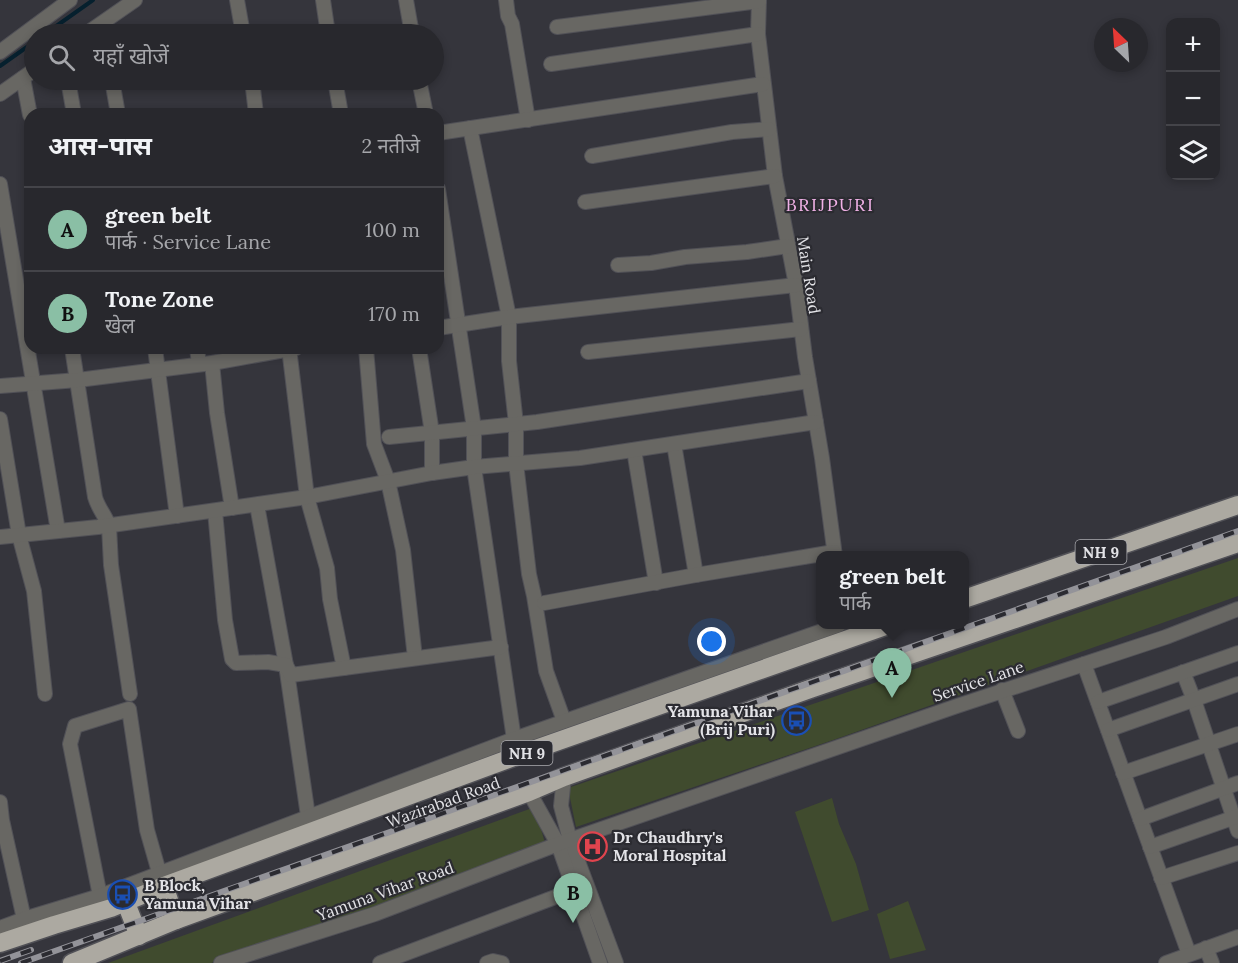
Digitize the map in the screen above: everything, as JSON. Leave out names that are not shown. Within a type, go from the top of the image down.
[{"type":"highway","name":"NH 9","points":[[969,597],[1238,505]]},
{"type":"highway","name":"Wazirabad Road","points":[[72,963],[176,920],[529,792],[564,777],[810,689],[1238,543]]},
{"type":"highway","name":"Wazirabad Road","points":[[0,943],[126,903],[162,879],[516,757],[839,631]]},
{"type":"highway","points":[[162,879],[176,920]]},
{"type":"highway","points":[[126,903],[139,936]]},
{"type":"street","points":[[34,24],[70,0]]},
{"type":"street","points":[[108,24],[135,0]]},
{"type":"street","points":[[237,0],[241,24]]},
{"type":"street","points":[[322,0],[326,24]]},
{"type":"street","points":[[406,0],[410,24]]},
{"type":"street","points":[[506,0],[528,120]]},
{"type":"street","points":[[557,27],[759,0]]},
{"type":"street","name":"Main Road","points":[[759,0],[758,34],[775,176],[796,285],[835,551]]},
{"type":"street","points":[[4,44],[24,31]]},
{"type":"street","points":[[551,64],[758,34]]},
{"type":"street","points":[[0,94],[24,77]]},
{"type":"street","points":[[444,132],[763,84]]},
{"type":"street","points":[[29,90],[30,108]]},
{"type":"street","points":[[70,90],[73,108]]},
{"type":"street","points":[[114,90],[117,108]]},
{"type":"street","points":[[253,90],[255,108]]},
{"type":"street","points":[[337,90],[340,108]]},
{"type":"street","points":[[421,90],[425,108]]},
{"type":"street","points":[[470,128],[509,317],[509,361],[516,424],[516,463],[529,574],[546,672],[564,721]]},
{"type":"street","points":[[591,156],[732,132],[769,129]]},
{"type":"street","points":[[585,202],[775,176]]},
{"type":"street","points":[[0,184],[24,324]]},
{"type":"street","points":[[444,228],[474,428],[474,467],[516,757]]},
{"type":"street","points":[[618,265],[788,246]]},
{"type":"street","points":[[444,327],[509,317],[796,285]]},
{"type":"street","points":[[588,352],[801,329]]},
{"type":"street","points":[[29,354],[58,531]]},
{"type":"street","points":[[73,354],[95,496],[99,510],[109,526],[111,565],[130,694]]},
{"type":"street","points":[[156,354],[177,516]]},
{"type":"street","points":[[200,354],[205,364],[217,413],[232,508]]},
{"type":"street","points":[[0,386],[78,380],[159,370],[259,354]]},
{"type":"street","points":[[292,354],[307,497],[327,568],[330,599],[344,668]]},
{"type":"street","points":[[366,354],[374,444],[388,481],[403,550],[415,658]]},
{"type":"street","points":[[419,354],[432,433],[432,473]]},
{"type":"street","points":[[389,438],[516,424],[809,381]]},
{"type":"street","points":[[0,419],[19,535],[34,591],[45,694]]},
{"type":"street","points":[[0,537],[109,526],[307,497],[432,473],[580,458],[816,422]]},
{"type":"street","points":[[674,444],[696,575]]},
{"type":"street","points":[[634,450],[656,583]]},
{"type":"street","points":[[257,505],[286,665],[308,816]]},
{"type":"street","points":[[215,511],[225,620],[232,659],[236,663],[268,662],[286,665]]},
{"type":"street","points":[[544,603],[696,575],[816,557]]},
{"type":"street","name":"Service Lane","points":[[564,842],[1002,690],[1166,637],[1238,609]]},
{"type":"street","points":[[0,928],[162,879],[308,816],[514,739],[839,631]]},
{"type":"street","points":[[286,665],[291,675],[501,647]]},
{"type":"street","points":[[1098,702],[1238,653]]},
{"type":"street","points":[[1084,664],[1189,954]]},
{"type":"street","points":[[1150,847],[1236,822],[1183,672]]},
{"type":"street","points":[[1108,730],[1238,684]]},
{"type":"street","points":[[1002,690],[1018,731]]},
{"type":"street","points":[[100,896],[70,744],[75,726],[129,709],[147,830],[162,879]]},
{"type":"street","points":[[1123,773],[1238,734]]},
{"type":"street","points":[[564,777],[561,806],[564,842],[574,890],[600,963]]},
{"type":"street","points":[[1140,819],[1238,783]]},
{"type":"street","points":[[529,792],[564,842],[616,963]]},
{"type":"street","points":[[0,802],[1,820],[24,919]]},
{"type":"street","name":"Yamuna Vihar Road","points":[[221,963],[375,914],[564,842]]},
{"type":"street","points":[[1161,878],[1238,853]]},
{"type":"street","points":[[386,962],[574,890]]},
{"type":"street","points":[[1166,963],[1238,937]]},
{"type":"street","points":[[1206,948],[1212,963]]},
{"type":"street","points":[[487,963],[493,961],[502,963]]},
{"type":"green space","points":[[1238,558],[1238,596],[836,739],[576,827],[568,788]]},
{"type":"green space","points":[[832,798],[839,824],[856,864],[869,910],[832,922],[795,812]]},
{"type":"green space","points":[[535,807],[546,847],[211,963],[108,963]]},
{"type":"green space","points":[[908,901],[926,950],[890,959],[877,914]]},
{"type":"waterway","points":[[59,24],[93,0]]},
{"type":"waterway","points":[[0,66],[24,49]]},
{"type":"railway","points":[[969,626],[1238,531]]},
{"type":"railway","points":[[21,963],[962,629]]},
{"type":"railway","points":[[0,961],[31,950]]},
{"type":"place","name":"green belt","points":[[892,698]]},
{"type":"place","name":"Yamuna Vihar (Brij Puri)","points":[[796,720]]},
{"type":"place","name":"Dr Chaudhry's Moral Hospital","points":[[592,846]]},
{"type":"place","name":"B Block, Yamuna Vihar","points":[[123,894]]},
{"type":"place","name":"Tone Zone","points":[[573,923]]},
{"type":"district","name":"BRIJPURI","points":[[830,204]]}]
